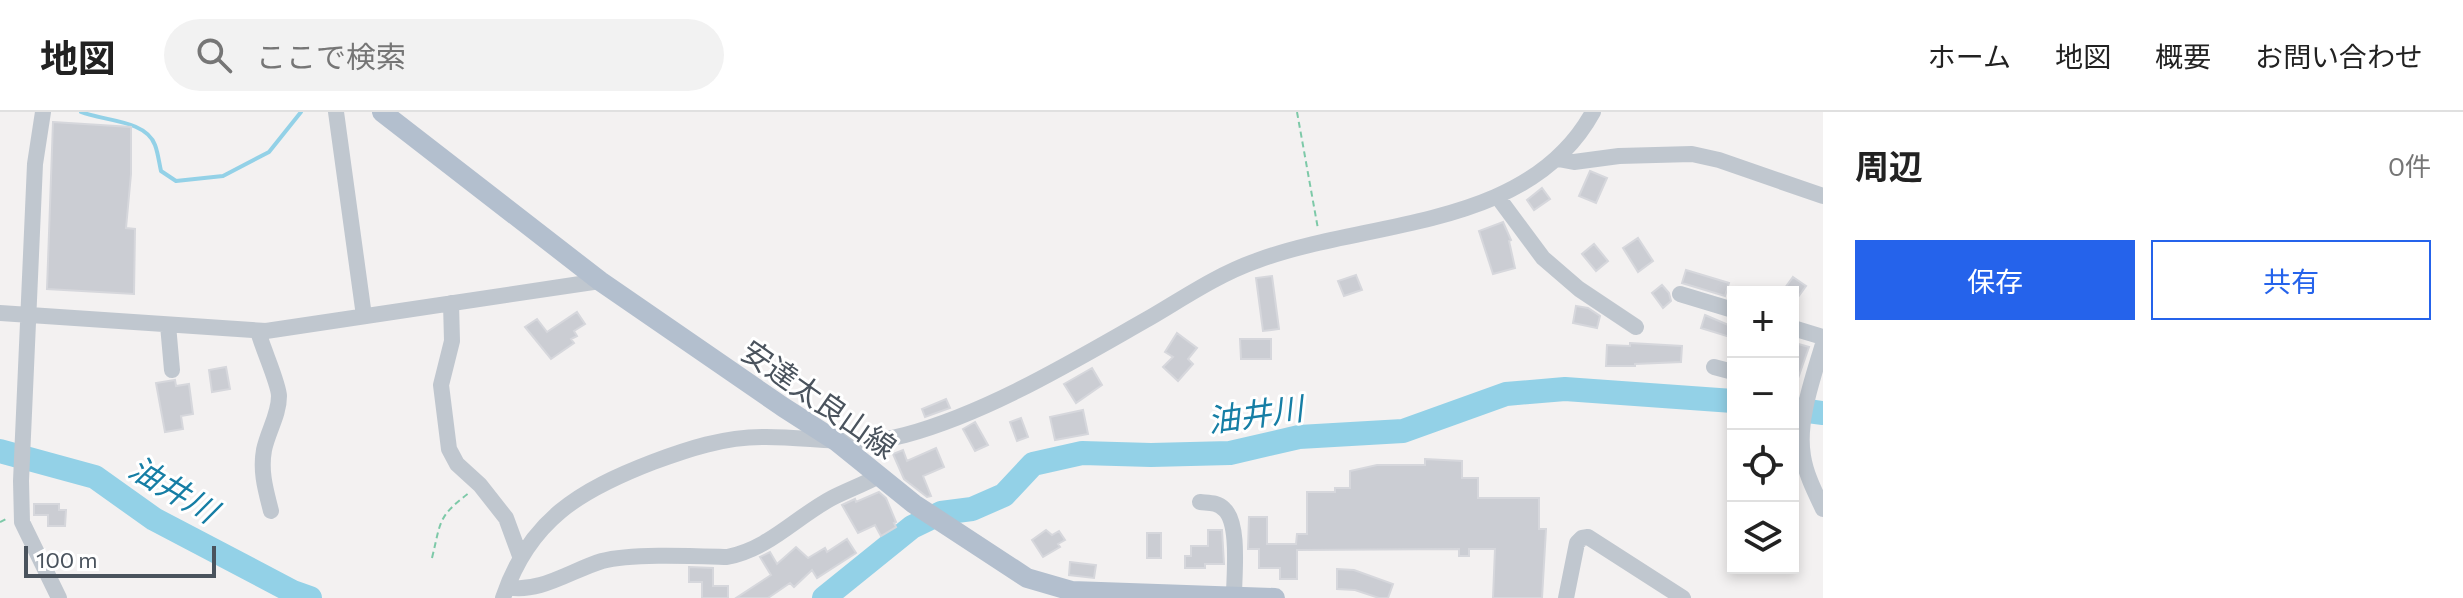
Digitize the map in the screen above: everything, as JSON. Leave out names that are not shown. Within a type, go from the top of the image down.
[{"type":"main road","name":"安達太良山線","points":[[382,112],[600,281],[836,441],[914,504],[1027,578],[1060,590],[1275,598]]},
{"type":"street","points":[[43,112],[35,164],[21,481],[22,522],[59,598]]},
{"type":"street","points":[[336,112],[364,316]]},
{"type":"street","points":[[505,593],[520,556],[548,521],[601,483],[680,451],[720,441],[759,437],[836,441],[903,435],[963,415],[1057,369],[1255,261],[1320,242],[1469,207],[1497,196],[1538,175],[1558,159],[1593,112]]},
{"type":"street","points":[[1558,159],[1574,162],[1619,156],[1692,154],[1719,160],[1823,196]]},
{"type":"street","points":[[1497,196],[1543,258],[1579,289],[1636,327]]},
{"type":"street","points":[[0,313],[258,331],[600,281]]},
{"type":"street","points":[[1680,294],[1727,308]]},
{"type":"street","points":[[451,303],[452,341],[441,385],[449,449],[457,464],[480,485],[506,518],[520,556]]},
{"type":"street","points":[[168,325],[172,370]]},
{"type":"street","points":[[1799,330],[1823,337]]},
{"type":"street","points":[[258,331],[279,391],[278,410],[264,449],[262,469],[271,511]]},
{"type":"street","points":[[1799,432],[1803,403],[1822,353]]},
{"type":"street","points":[[1714,367],[1727,370]]},
{"type":"street","points":[[1799,442],[1807,475],[1823,509]]},
{"type":"street","points":[[505,593],[548,582],[613,559],[741,555],[763,545],[834,497],[879,476]]},
{"type":"street","points":[[1200,502],[1215,503],[1226,510],[1231,519],[1234,596]]},
{"type":"street","points":[[1566,598],[1577,543],[1588,537],[1683,598]]},
{"type":"path","points":[[1297,112],[1320,242]]},
{"type":"path","points":[[432,558],[447,510],[480,485]]},
{"type":"building","points":[[53,122],[131,127],[126,228],[135,229],[134,294],[47,289]]},
{"type":"building","points":[[1590,171],[1607,178],[1596,203],[1579,196]]},
{"type":"building","points":[[1542,188],[1550,199],[1534,210],[1527,200]]},
{"type":"building","points":[[1503,222],[1511,240],[1515,268],[1493,274],[1479,231]]},
{"type":"building","points":[[1638,238],[1653,261],[1638,272],[1623,248]]},
{"type":"building","points":[[1594,244],[1608,261],[1596,271],[1582,254]]},
{"type":"building","points":[[1686,270],[1729,283],[1725,296],[1682,283]]},
{"type":"building","points":[[1356,275],[1362,290],[1344,296],[1338,281]]},
{"type":"building","points":[[1272,276],[1279,329],[1263,331],[1256,278]]},
{"type":"building","points":[[1793,277],[1806,286],[1799,296],[1799,286],[1786,286]]},
{"type":"building","points":[[1662,285],[1671,301],[1663,308],[1652,293]]},
{"type":"building","points":[[1576,306],[1588,308],[1600,316],[1597,328],[1573,323]]},
{"type":"building","points":[[577,312],[585,324],[574,331],[577,336],[571,339],[574,343],[551,359],[525,327],[537,319],[547,332]]},
{"type":"building","points":[[1705,315],[1727,324],[1727,336],[1701,328]]},
{"type":"building","points":[[1177,333],[1197,348],[1188,359],[1193,364],[1178,381],[1163,367],[1173,357],[1165,352]]},
{"type":"building","points":[[1240,339],[1271,339],[1271,359],[1241,359]]},
{"type":"building","points":[[1630,343],[1682,346],[1681,362],[1606,366],[1607,345],[1630,346]]},
{"type":"building","points":[[1799,344],[1809,347],[1799,375]]},
{"type":"building","points":[[226,367],[230,389],[212,392],[209,370]]},
{"type":"building","points":[[1092,368],[1102,385],[1076,403],[1064,384]]},
{"type":"building","points":[[175,380],[176,386],[189,384],[193,414],[181,416],[183,429],[165,432],[156,383]]},
{"type":"building","points":[[946,399],[950,408],[925,417],[922,409]]},
{"type":"building","points":[[1083,410],[1088,434],[1055,440],[1050,417]]},
{"type":"building","points":[[1021,418],[1028,437],[1017,441],[1010,422]]},
{"type":"building","points":[[975,422],[988,445],[975,451],[963,429]]},
{"type":"building","points":[[936,448],[944,467],[923,476],[931,496],[927,497],[904,479],[893,454],[903,450],[907,461]]},
{"type":"building","points":[[1425,459],[1462,461],[1462,478],[1478,478],[1478,498],[1539,498],[1539,529],[1546,529],[1542,598],[1493,598],[1495,549],[1469,549],[1469,556],[1459,556],[1459,549],[1297,550],[1297,579],[1280,579],[1280,568],[1259,568],[1259,549],[1248,549],[1249,517],[1267,517],[1267,544],[1296,544],[1297,534],[1307,534],[1307,492],[1335,492],[1335,488],[1350,488],[1350,471],[1377,465],[1425,465]]},
{"type":"building","points":[[879,492],[886,498],[896,527],[881,536],[875,525],[858,533],[842,505]]},
{"type":"building","points":[[34,504],[59,504],[59,510],[66,510],[65,526],[48,526],[48,515],[34,515]]},
{"type":"building","points":[[1046,530],[1052,535],[1059,531],[1065,540],[1058,544],[1060,547],[1043,557],[1032,540]]},
{"type":"building","points":[[1208,530],[1222,530],[1224,564],[1185,568],[1185,556],[1191,556],[1191,546],[1208,546]]},
{"type":"building","points":[[1147,533],[1161,533],[1161,558],[1147,558]]},
{"type":"building","points":[[847,539],[856,553],[817,578],[812,570],[794,587],[790,583],[768,598],[736,598],[771,575],[760,557],[770,552],[777,564],[796,547],[808,558],[825,548],[827,552]]},
{"type":"building","points":[[1070,562],[1096,565],[1094,578],[1069,575]]},
{"type":"building","points":[[689,567],[713,568],[713,586],[728,586],[728,598],[702,598],[702,582],[689,582]]},
{"type":"building","points":[[1337,569],[1354,570],[1393,584],[1388,598],[1337,589]]},
{"type":"waterway","points":[[81,112],[123,122],[143,131],[155,145],[161,171],[176,181],[223,176],[269,152],[301,112]]},
{"type":"waterway","name":"油井川","points":[[824,598],[912,527],[941,513],[972,509],[1004,495],[1033,464],[1082,453],[1230,453],[1299,437],[1403,431],[1506,394],[1565,389],[1727,401]]},
{"type":"waterway","name":"油井川","points":[[1799,410],[1823,413]]},
{"type":"waterway","name":"油井川","points":[[0,451],[95,477],[154,519],[310,598]]}]
